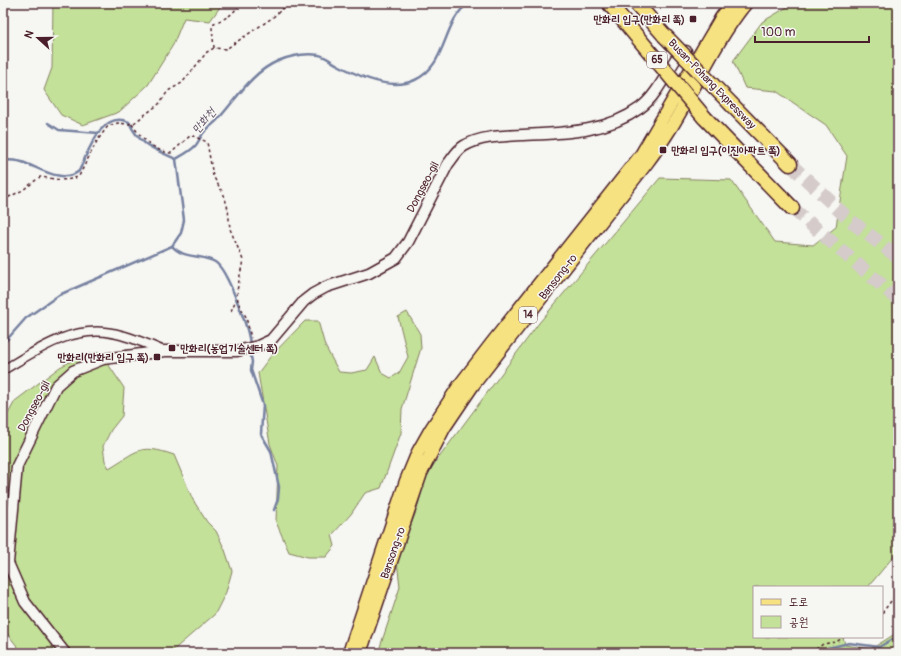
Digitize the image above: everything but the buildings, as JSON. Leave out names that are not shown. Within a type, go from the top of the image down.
[{"type":"highway","name":"Busan-Pohang Expressway","points":[[609,3],[704,117],[792,208]]},
{"type":"highway","name":"Busan-Pohang Expressway","points":[[636,3],[790,164]]},
{"type":"main road","name":"Bansong-ro","points":[[360,653],[421,473],[444,428],[473,385],[646,164],[672,127],[721,18],[732,3]]},
{"type":"main road","name":"Bansong-ro","points":[[349,653],[406,481],[418,452],[431,429],[459,386],[641,155],[702,60],[732,19],[746,3]]},
{"type":"street","name":"Dongseo-gil","points":[[65,653],[25,602],[8,563],[17,466],[56,386],[73,371],[103,360],[165,351],[237,351],[251,348],[271,340],[304,301],[313,294],[326,287],[369,273],[396,258],[408,242],[448,164],[456,152],[463,146],[491,137],[568,133],[605,125],[640,108],[650,98],[682,51],[702,60]]},
{"type":"street","name":"Dongseo-gil","points":[[3,370],[57,340],[82,333],[107,332],[142,342],[165,351]]},
{"type":"street","points":[[141,354],[143,346],[142,342]]},
{"type":"path","points":[[214,48],[212,28],[214,23],[227,18],[234,13],[240,3]]},
{"type":"path","points":[[3,200],[23,190],[40,177],[74,179],[82,172],[97,142],[108,126],[118,122],[130,124],[159,104],[168,91],[182,83],[206,52],[214,48],[226,49],[272,18],[289,3]]},
{"type":"path","points":[[130,124],[137,134],[166,153],[171,154],[191,135],[207,142],[213,176],[224,195],[235,245],[243,260],[237,291],[238,302],[246,317],[251,348]]},
{"type":"path","points":[[231,311],[235,302],[238,302]]},
{"type":"path","points":[[883,612],[898,592]]},
{"type":"path","points":[[811,653],[823,644],[836,642],[842,638]]},
{"type":"green space","points":[[53,3],[223,3],[210,21],[184,18],[173,45],[148,85],[119,112],[83,125],[61,115],[44,90],[52,68]]},
{"type":"green space","points":[[794,3],[898,3],[898,551],[869,586],[753,586],[753,638],[843,638],[845,645],[871,649],[898,632],[898,653],[378,653],[400,587],[397,561],[417,509],[426,475],[539,323],[660,178],[731,180],[775,242],[813,245],[836,227],[847,156],[826,125],[776,91],[745,88],[733,61],[762,22]]},
{"type":"green space","points":[[407,312],[420,334],[421,348],[402,409],[401,433],[381,488],[365,493],[351,514],[332,535],[335,546],[326,557],[308,557],[289,552],[276,522],[278,466],[270,444],[258,373],[270,357],[305,321],[318,321],[325,346],[339,372],[351,373],[367,370],[375,357],[382,373],[391,378],[399,373],[408,357],[398,317]]},
{"type":"green space","points":[[100,352],[124,388],[122,416],[111,430],[103,446],[105,461],[109,468],[133,453],[146,449],[162,451],[174,455],[193,500],[207,522],[216,531],[225,550],[232,571],[226,592],[215,614],[170,653],[25,653],[20,650],[3,628],[3,423],[15,401],[60,367],[81,356]]},
{"type":"waterway","name":"만화천","points":[[3,344],[26,318],[59,295],[172,246],[181,233],[184,220],[176,159],[194,147],[204,132],[217,120],[260,72],[283,59],[298,55],[314,54],[324,57],[355,74],[375,81],[396,84],[406,83],[415,80],[426,73],[434,64],[454,21],[460,11],[469,3]]},
{"type":"waterway","points":[[3,160],[20,161],[58,176],[73,175],[79,171],[91,144],[103,127],[111,122],[119,120],[129,122],[137,136],[142,141],[176,159]]},
{"type":"waterway","points":[[48,123],[59,130],[99,133]]},
{"type":"waterway","points":[[172,246],[181,253],[210,260],[215,262],[220,267],[226,276],[237,301],[249,338],[250,346]]},
{"type":"waterway","points":[[250,351],[252,362],[251,370],[263,405],[261,434],[271,451],[279,487],[278,499],[274,510]]},
{"type":"waterway","points":[[822,653],[828,648],[849,643],[879,647],[898,636]]},
{"type":"tunnel","points":[[790,164],[851,221],[898,257]]},
{"type":"tunnel","points":[[792,208],[898,299]]},
{"type":"place","name":"만화리 입구(만화리 쪽)","points":[[693,19]]},
{"type":"place","name":"만화리 입구(이진아파트 쪽)","points":[[663,150]]},
{"type":"place","name":"만화리(농업기술센터 쪽)","points":[[172,348]]},
{"type":"place","name":"만화리(만화리 입구 쪽)","points":[[157,357]]}]
